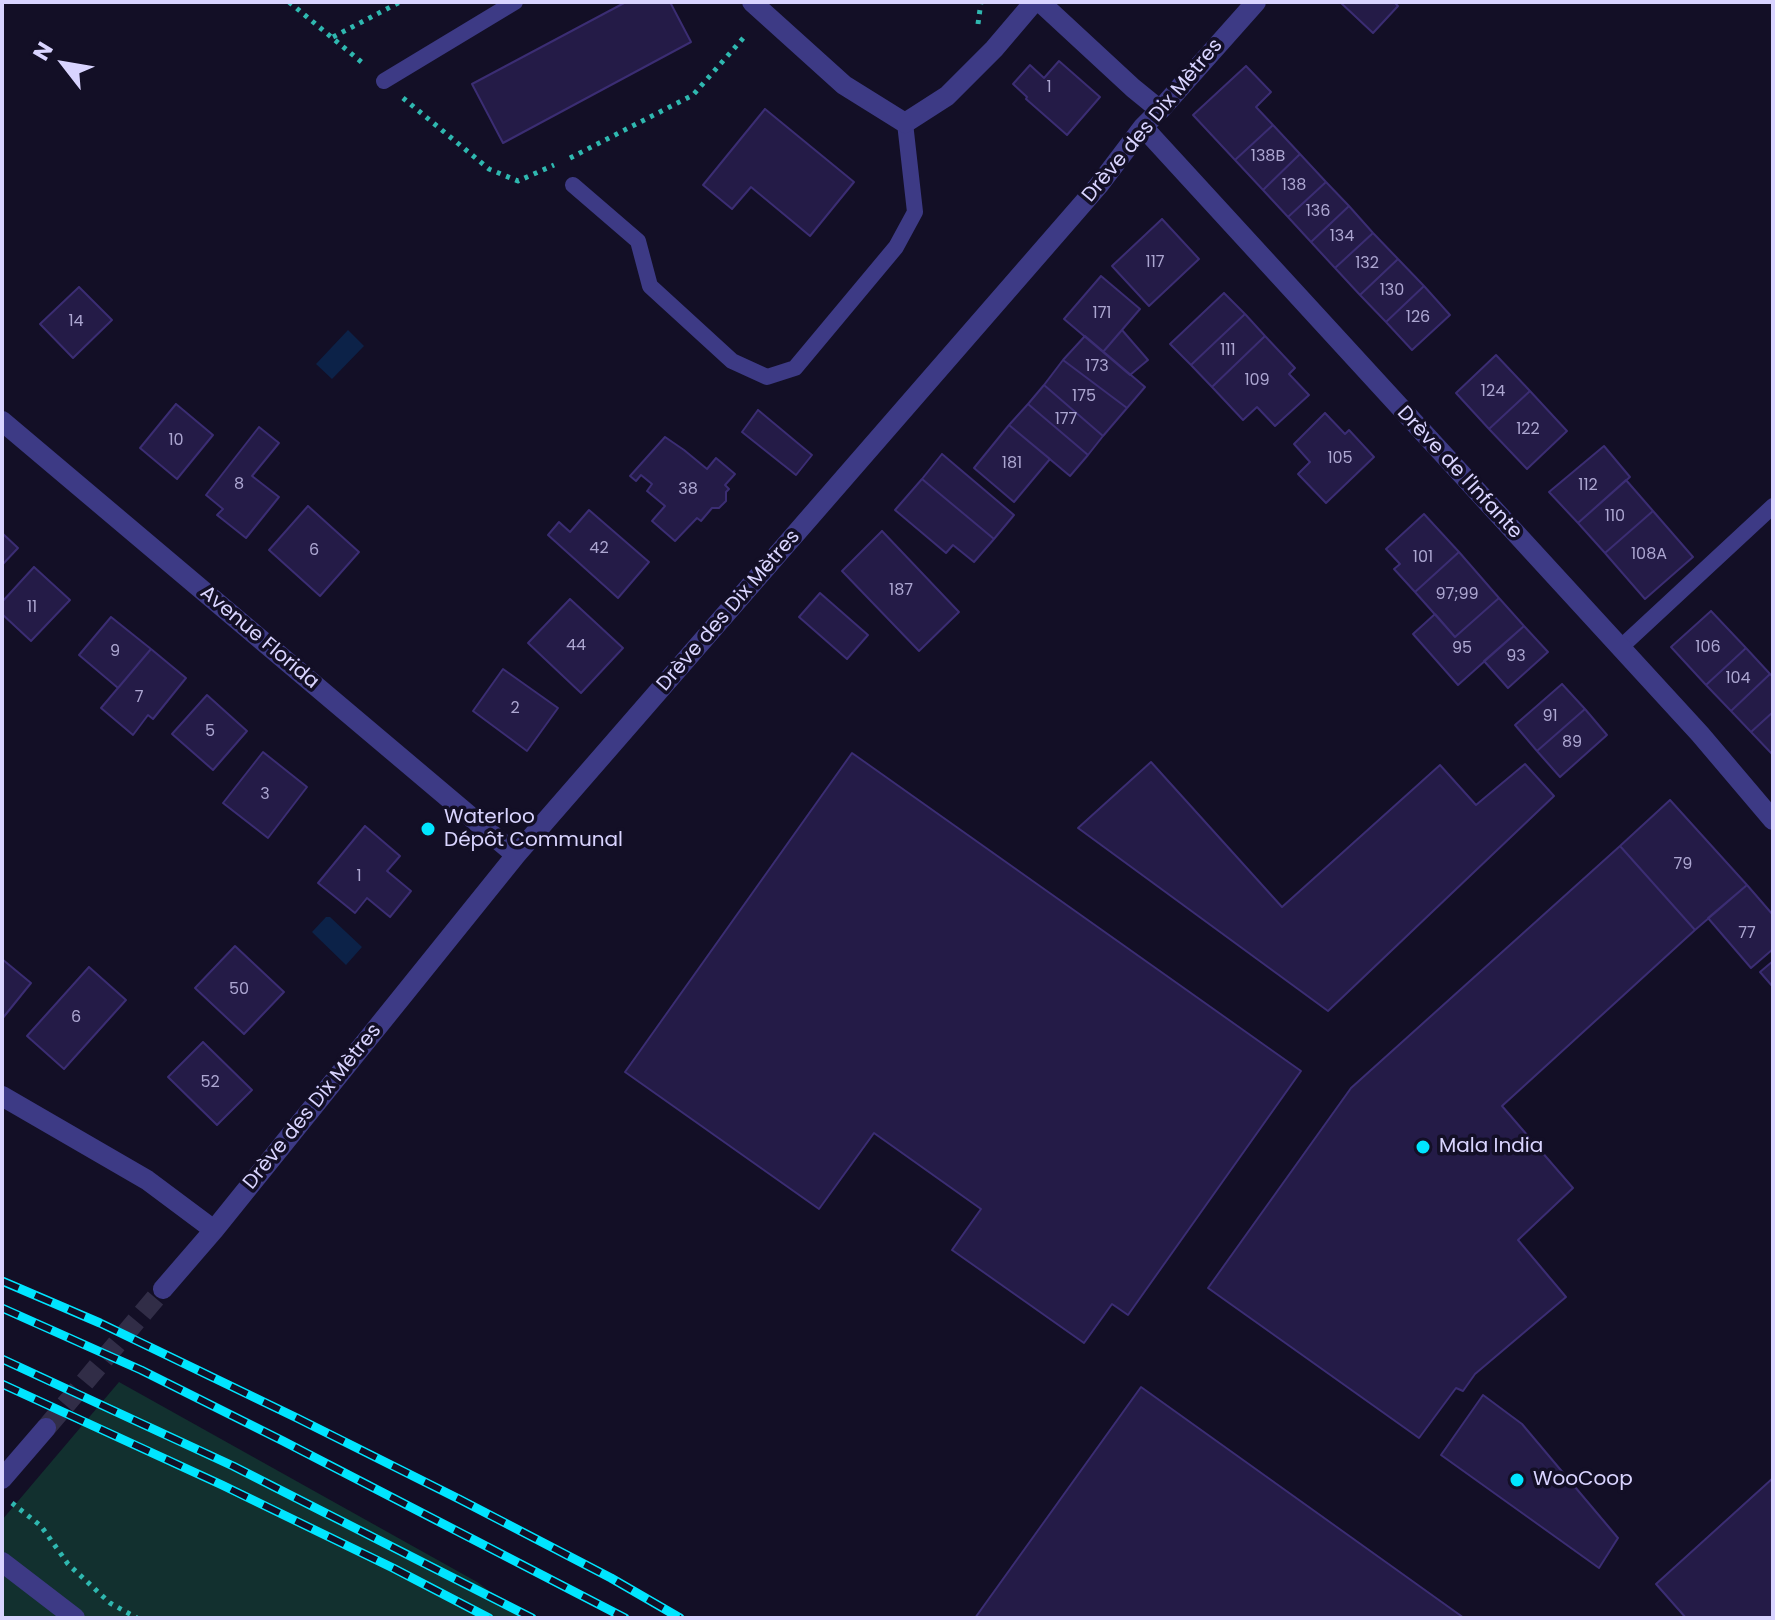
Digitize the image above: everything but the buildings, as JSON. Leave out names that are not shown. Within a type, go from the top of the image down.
[{"type":"street","points":[[759,8],[844,85],[905,123],[947,96],[1037,2],[1160,110]]},
{"type":"street","name":"Drève des Dix Mètres","points":[[163,1289],[516,855],[1099,185],[1143,127],[1256,2]]},
{"type":"street","name":"Drève de l'Infante","points":[[1143,127],[1700,734],[1773,820]]},
{"type":"street","name":"Avenue Florida","points":[[2,421],[516,855]]},
{"type":"street","points":[[2,1096],[147,1180],[214,1230]]},
{"type":"street","points":[[2,1479],[46,1428]]},
{"type":"street","points":[[2,1562],[75,1618]]},
{"type":"lane","points":[[384,81],[515,2]]},
{"type":"lane","points":[[573,185],[638,241],[650,286],[732,361],[767,377],[795,368],[902,236],[915,212],[905,123]]},
{"type":"lane","points":[[1620,648],[1773,506]]},
{"type":"path","points":[[289,2],[489,169],[518,181],[573,157],[693,95],[759,8]]},
{"type":"path","points":[[333,37],[400,2]]},
{"type":"path","points":[[2,1495],[41,1526],[68,1564],[110,1603],[137,1618]]},
{"type":"green space","points":[[119,1382],[477,1582],[526,1618],[2,1618],[2,1520]]},
{"type":"water","points":[[348,330],[364,346],[332,379],[316,364]]},
{"type":"water","points":[[326,917],[330,917],[362,947],[346,965],[312,932]]},
{"type":"tunnel","points":[[46,1428],[163,1289]]},
{"type":"railway","points":[[2,1281],[100,1323],[297,1418],[611,1578],[680,1618]]},
{"type":"railway","points":[[2,1308],[141,1370],[625,1618]]},
{"type":"railway","points":[[2,1359],[233,1466],[532,1618]]},
{"type":"railway","points":[[2,1384],[222,1485],[489,1618]]},
{"type":"place","name":"Waterloo Dépôt Communal","points":[[428,829]]},
{"type":"place","name":"Mala India","points":[[1423,1147]]},
{"type":"place","name":"WooCoop","points":[[1517,1480]]}]
